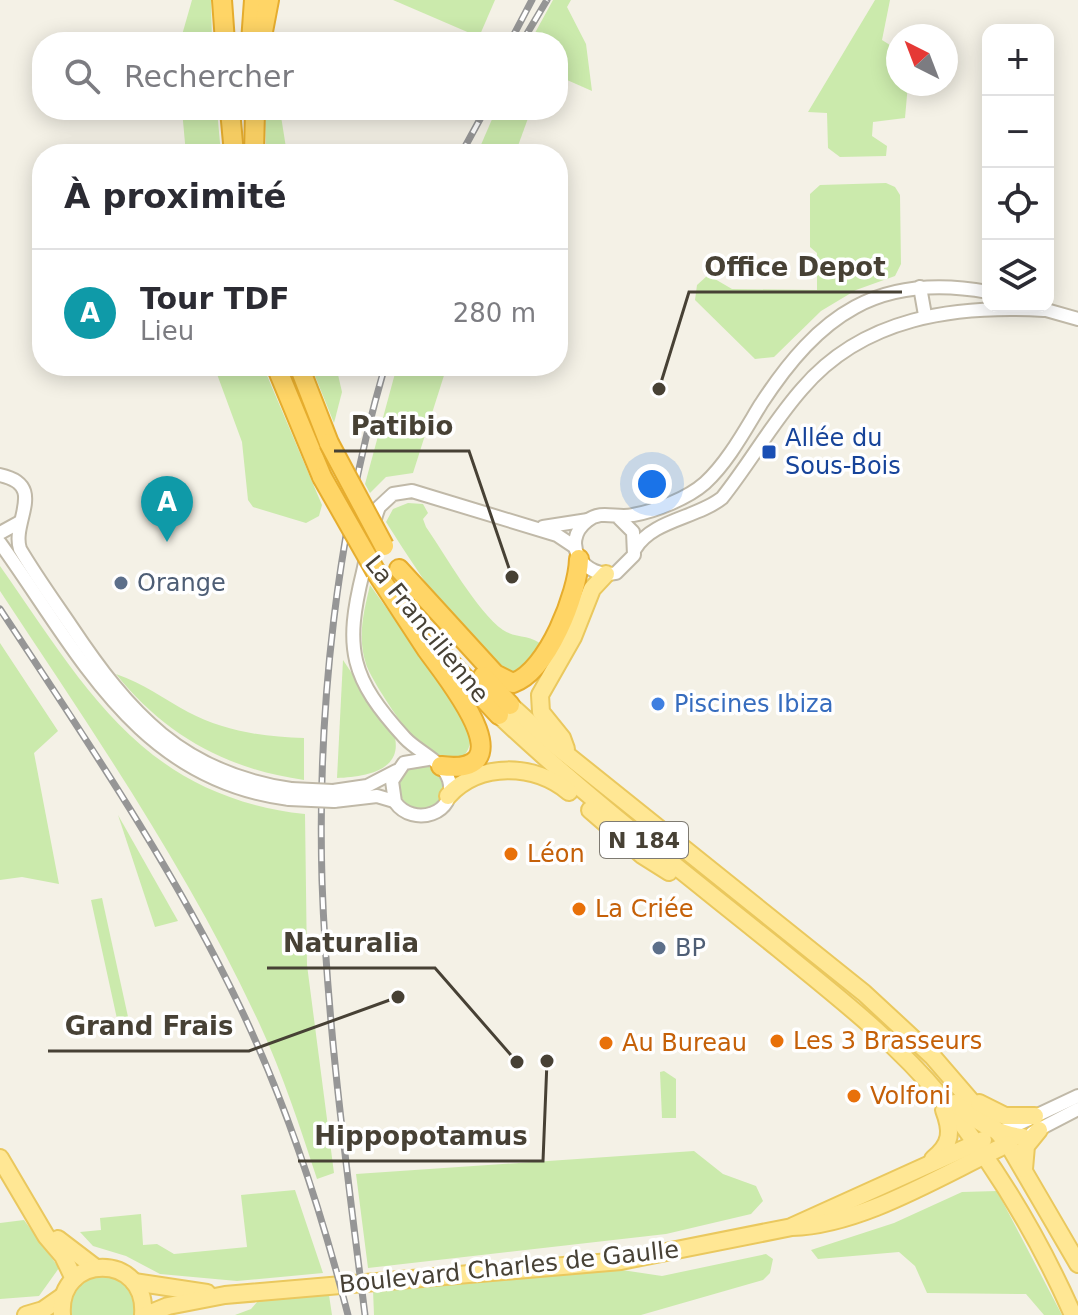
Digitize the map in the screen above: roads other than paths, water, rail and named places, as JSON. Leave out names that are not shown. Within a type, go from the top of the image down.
[{"type":"highway","points":[[222,0],[224,32]]},
{"type":"highway","points":[[233,32],[235,0]]},
{"type":"highway","points":[[252,32],[254,0]]},
{"type":"highway","points":[[263,32],[269,0]]},
{"type":"highway","points":[[231,120],[233,144]]},
{"type":"highway","points":[[253,120],[254,144]]},
{"type":"highway","name":"La Francilienne","points":[[280,376],[344,522],[376,572],[442,654],[505,710]]},
{"type":"highway","name":"La Francilienne","points":[[303,376],[329,443],[384,546],[451,641],[505,710]]},
{"type":"highway","points":[[399,569],[495,674],[513,683],[528,674],[555,638],[575,582],[577,553]]},
{"type":"highway","points":[[376,572],[465,702],[479,730],[479,748],[472,761],[462,767],[434,763]]},
{"type":"main road","points":[[568,754],[562,738],[541,712],[540,695],[573,637],[592,589],[606,574]]},
{"type":"main road","name":"N 184","points":[[505,710],[568,754],[864,993],[965,1092],[997,1144],[1000,1182],[1034,1236],[1073,1315]]},
{"type":"main road","name":"N 184","points":[[505,710],[578,786],[849,1008],[939,1095],[997,1144]]},
{"type":"main road","points":[[448,796],[467,782],[489,773],[529,770],[547,775],[746,934],[762,935]]},
{"type":"main road","points":[[965,1092],[1005,1116],[1037,1123],[1026,1146],[1024,1169]]},
{"type":"main road","points":[[918,1168],[944,1150],[949,1140],[950,1125],[939,1095]]},
{"type":"main road","name":"N 184","points":[[939,1095],[949,1099],[1024,1169],[1078,1264]]},
{"type":"main road","points":[[997,1144],[1032,1202],[1056,1222]]},
{"type":"main road","name":"Boulevard Charles de Gaulle","points":[[792,1227],[918,1168],[997,1144]]},
{"type":"main road","name":"Boulevard Charles de Gaulle","points":[[145,1315],[168,1306],[225,1295],[621,1261],[792,1227],[824,1225],[937,1177],[997,1144]]},
{"type":"main road","points":[[0,1158],[74,1279]]},
{"type":"main road","points":[[937,1177],[976,1171],[1000,1182]]},
{"type":"main road","name":"Boulevard Charles de Gaulle","points":[[38,1218],[67,1248],[96,1268],[116,1269],[134,1282],[225,1295]]},
{"type":"main road","points":[[26,1315],[43,1310],[63,1296],[74,1279],[96,1268]]},
{"type":"main road","points":[[134,1282],[142,1298],[145,1315]]},
{"type":"main road","points":[[62,1315],[63,1296]]},
{"type":"street","points":[[536,528],[603,514],[618,517],[638,515],[685,496],[705,483],[788,364],[824,325],[874,299],[920,287],[982,292]]},
{"type":"street","points":[[920,287],[925,315]]},
{"type":"street","points":[[0,543],[103,691],[142,733],[209,776],[265,795],[377,796],[394,801],[404,812],[425,817],[438,811],[448,796],[449,782],[434,763],[398,731],[360,674],[351,646],[352,618],[379,507],[393,494],[407,490],[564,538],[590,570],[606,574],[626,567],[635,549],[652,532],[705,509],[722,498],[800,390],[829,363],[877,333],[925,315],[982,308]]},
{"type":"street","points":[[1053,312],[1078,319]]},
{"type":"street","points":[[0,475],[13,479],[25,493],[26,508],[17,535],[20,549],[108,681],[131,708],[165,739],[214,768],[290,794]]},
{"type":"street","points":[[618,517],[632,529],[635,549]]},
{"type":"street","points":[[577,553],[579,531],[589,519]]},
{"type":"street","points":[[0,533],[11,530],[22,520]]},
{"type":"street","points":[[394,801],[391,784],[404,753],[398,731]]},
{"type":"street","points":[[333,796],[367,786],[414,759],[434,763]]},
{"type":"street","name":"Boulevard Charles de Gaulle","points":[[997,1144],[1078,1096]]},
{"type":"street","name":"Boulevard Charles de Gaulle","points":[[997,1144],[1037,1123],[1078,1109]]},
{"type":"railway","points":[[515,32],[532,0]]},
{"type":"railway","points":[[528,32],[547,0]]},
{"type":"railway","points":[[466,144],[480,120]]},
{"type":"railway","points":[[365,1315],[333,1044],[322,881],[321,816],[327,686],[343,556],[354,492],[382,376]]},
{"type":"railway","points":[[0,609],[157,854],[240,1007],[302,1158],[348,1315]]},
{"type":"place","name":"Office Depot","points":[[659,389]]},
{"type":"place","name":"Allée du Sous-Bois","points":[[769,452]]},
{"type":"place","name":"Tour TDF","points":[[167,542]]},
{"type":"place","name":"Patibio","points":[[512,577]]},
{"type":"place","name":"Orange","points":[[121,583]]},
{"type":"place","name":"Piscines Ibiza","points":[[658,704]]},
{"type":"place","name":"Léon","points":[[511,854]]},
{"type":"place","name":"La Criée","points":[[579,909]]},
{"type":"place","name":"BP","points":[[659,948]]},
{"type":"place","name":"Grand Frais","points":[[398,997]]},
{"type":"place","name":"Les 3 Brasseurs","points":[[777,1041]]},
{"type":"place","name":"Au Bureau","points":[[606,1043]]},
{"type":"place","name":"Hippopotamus","points":[[547,1061]]},
{"type":"place","name":"Naturalia","points":[[517,1062]]},
{"type":"place","name":"Volfoni","points":[[854,1096]]}]
